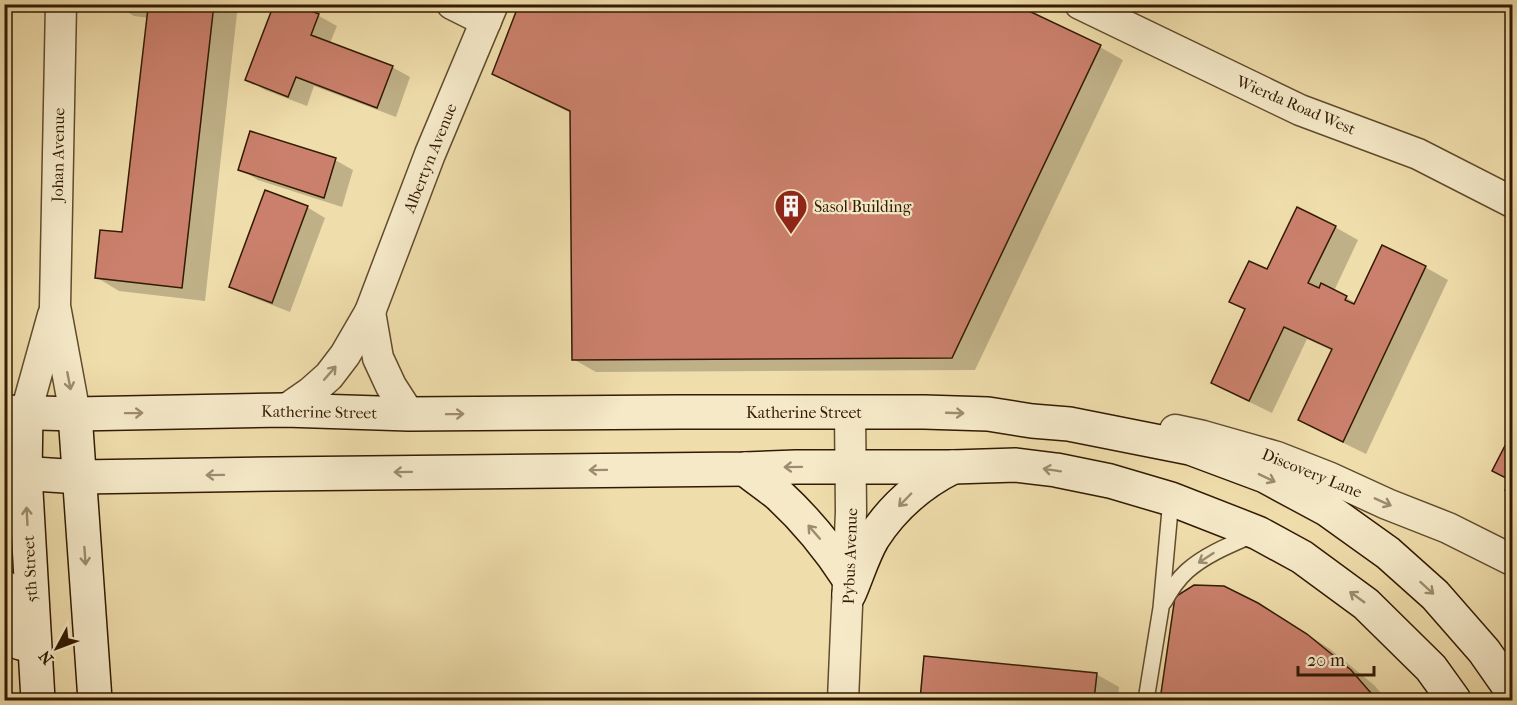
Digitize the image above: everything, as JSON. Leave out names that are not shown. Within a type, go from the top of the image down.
[{"type":"main road","name":"Katherine Street","points":[[15,412],[75,414],[285,410],[409,414],[850,412],[988,414],[1032,422],[1069,424],[1190,448],[1265,476],[1328,510],[1388,553],[1435,596],[1484,651],[1512,691]]},
{"type":"main road","name":"5th Street","points":[[15,412],[15,473],[38,700]]},
{"type":"main road","points":[[75,414],[95,700]]},
{"type":"main road","points":[[15,473],[80,477],[1016,465],[1056,470],[1110,481],[1171,499],[1258,533],[1302,557],[1366,604],[1431,668],[1454,700]]},
{"type":"main road","points":[[849,586],[873,539],[892,513],[910,494],[938,474],[953,467]]},
{"type":"main road","points":[[745,469],[796,512],[832,552],[849,586]]},
{"type":"main road","points":[[4,587],[12,610],[33,700]]},
{"type":"street","name":"Johan Avenue","points":[[61,4],[55,306],[75,414]]},
{"type":"street","points":[[452,4],[490,13]]},
{"type":"street","name":"Wierda Road West","points":[[1080,4],[1300,110],[1418,154],[1512,202]]},
{"type":"street","name":"Albertyn Avenue","points":[[285,410],[329,376],[345,355],[370,312],[430,154],[490,13]]},
{"type":"street","name":"Johan Avenue","points":[[15,412],[55,306]]},
{"type":"street","points":[[370,312],[378,358],[391,386],[409,414]]},
{"type":"street","name":"Pybus Avenue","points":[[843,700],[849,586],[850,412]]},
{"type":"street","name":"Discovery Lane","points":[[1069,424],[1092,413],[1224,442],[1277,457],[1448,528],[1512,560]]},
{"type":"lane","points":[[1146,700],[1161,608],[1171,499]]},
{"type":"lane","points":[[1448,528],[1473,549],[1512,573]]},
{"type":"lane","points":[[1161,608],[1174,585],[1186,572],[1212,554],[1258,533]]},
{"type":"building","points":[[115,4],[214,4],[182,288],[95,278],[100,230],[122,232],[148,8]]},
{"type":"building","points":[[274,4],[294,4],[319,14],[311,35],[393,66],[377,108],[296,77],[288,97],[245,80]]},
{"type":"building","name":"Sasol Building","points":[[519,4],[1014,4],[1101,45],[952,358],[572,360],[570,111],[492,74]]},
{"type":"building","points":[[250,131],[336,158],[324,198],[238,170]]},
{"type":"building","points":[[265,190],[308,206],[272,303],[229,287]]},
{"type":"building","points":[[1297,207],[1336,226],[1308,283],[1319,288],[1321,283],[1347,296],[1345,300],[1354,304],[1382,245],[1426,266],[1343,442],[1298,420],[1332,349],[1284,327],[1249,401],[1211,383],[1245,309],[1229,302],[1249,261],[1267,269]]},
{"type":"building","points":[[1512,432],[1512,494],[1505,490],[1510,480],[1492,471]]},
{"type":"building","points":[[1194,585],[1224,586],[1258,603],[1307,634],[1351,670],[1377,700],[1160,700],[1175,597]]},
{"type":"building","points":[[924,656],[1097,673],[1094,700],[920,700]]},
{"type":"place","name":"Sasol Building","points":[[791,235]]}]
